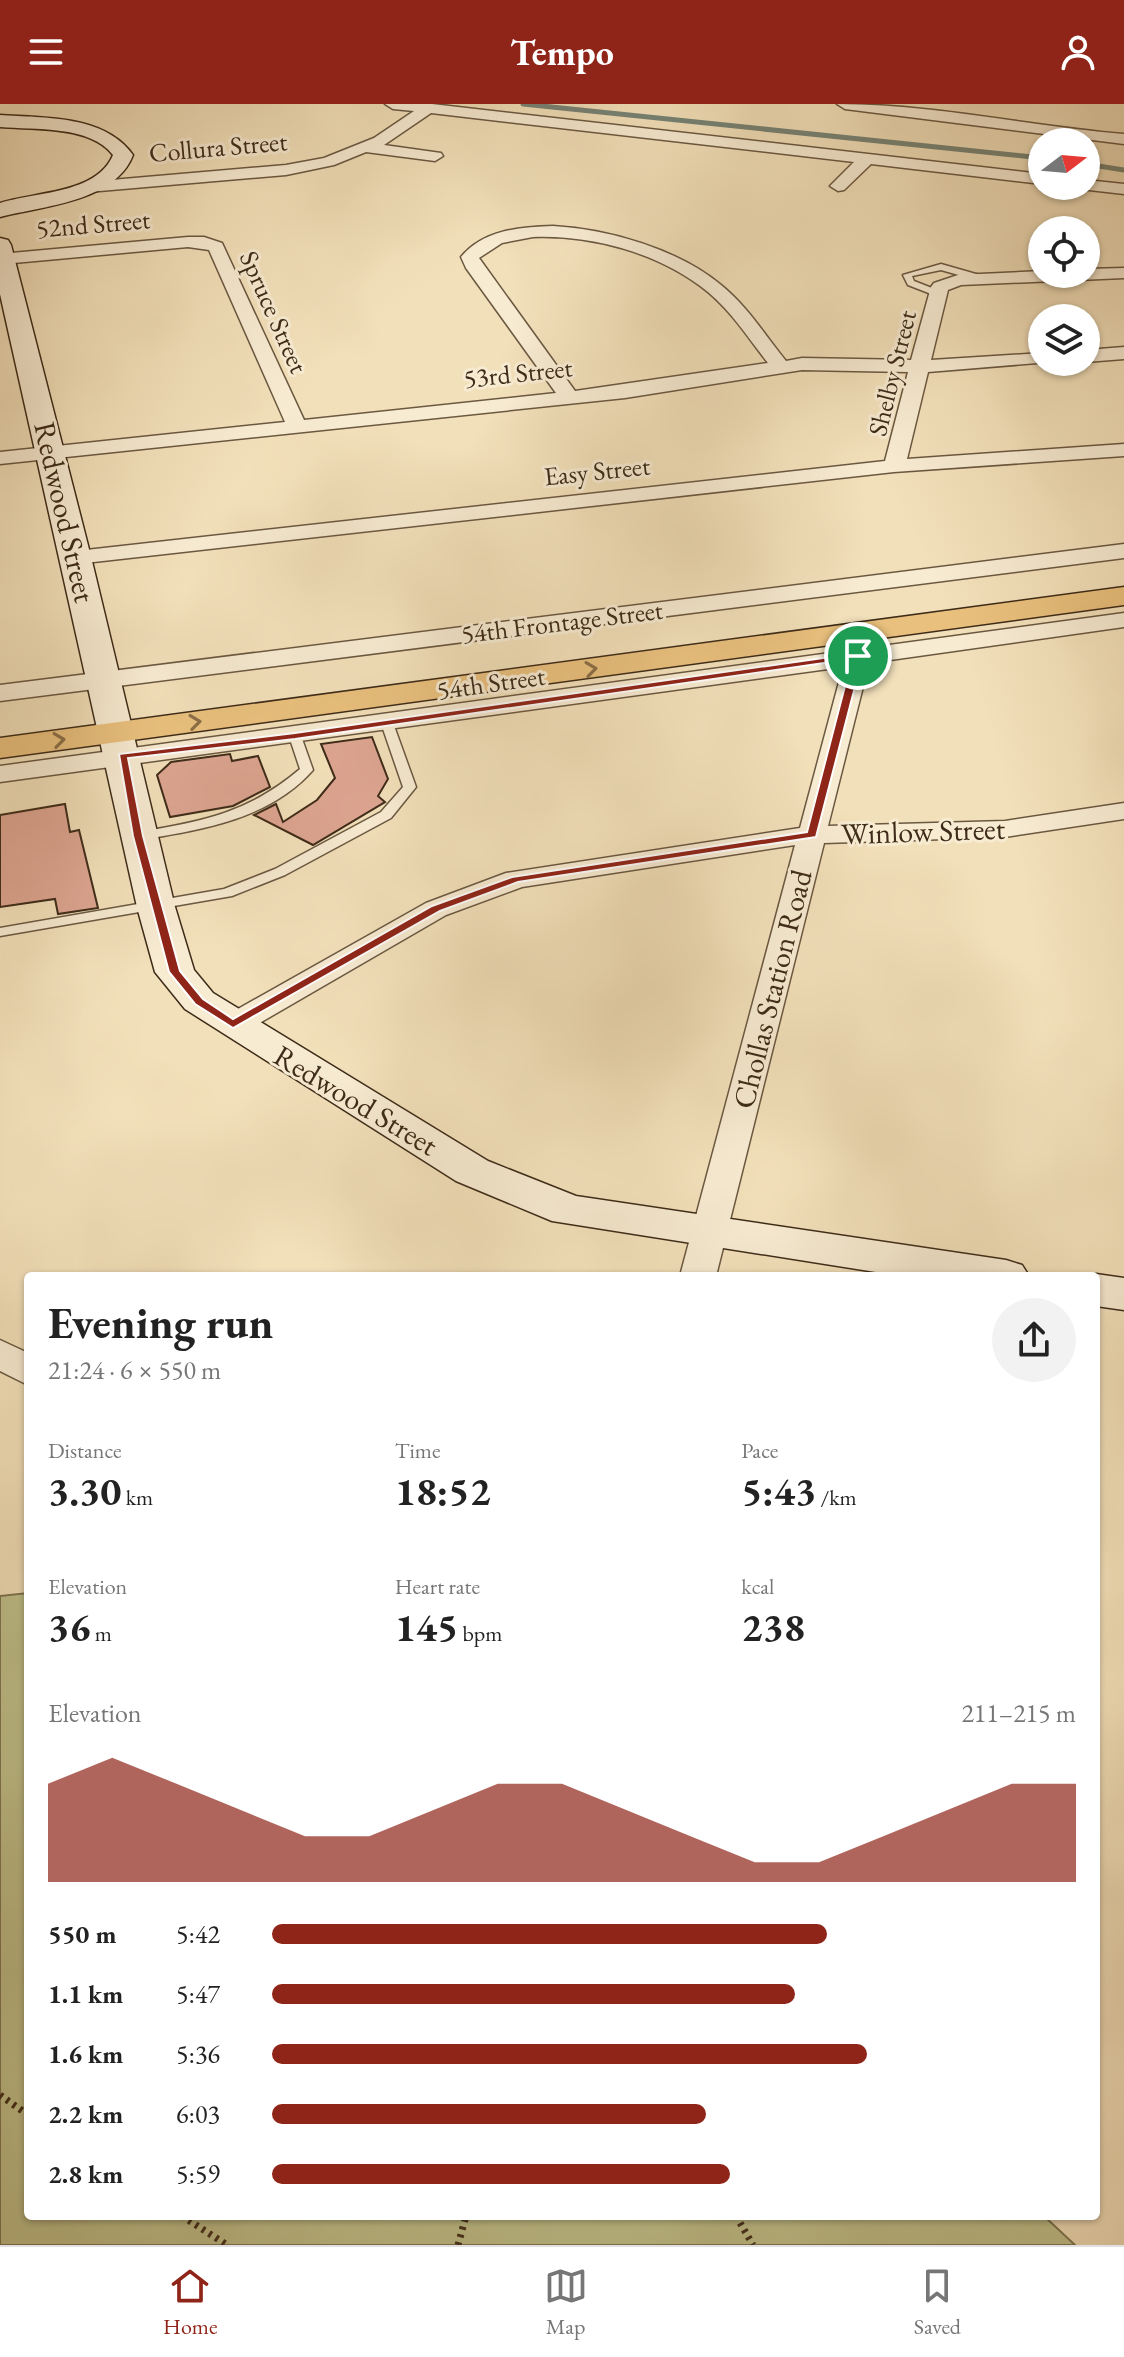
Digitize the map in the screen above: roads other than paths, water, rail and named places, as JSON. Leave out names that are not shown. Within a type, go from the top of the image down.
[{"type":"main road","name":"54th Street","points":[[0,748],[113,718],[1124,575]]},
{"type":"main road","name":"54th Street","points":[[0,718],[113,718],[1124,596]]},
{"type":"street","points":[[393,104],[1028,177]]},
{"type":"street","points":[[845,104],[989,120],[1036,122],[1124,139]]},
{"type":"street","name":"Collura Street","points":[[2,208],[88,187],[286,170],[328,162],[367,148],[428,108]]},
{"type":"street","points":[[0,121],[73,129],[95,134],[117,146],[123,155],[120,166],[109,177],[88,187]]},
{"type":"street","points":[[367,148],[435,156]]},
{"type":"street","points":[[838,186],[867,159]]},
{"type":"street","points":[[1100,186],[1124,189]]},
{"type":"street","points":[[568,396],[472,264],[470,257],[479,247],[519,234],[561,232],[607,237],[689,273],[714,288],[781,367]]},
{"type":"street","name":"52nd Street","points":[[2,252],[188,242]]},
{"type":"street","name":"Spruce Street","points":[[188,242],[204,242],[216,247],[296,424]]},
{"type":"street","name":"Redwood Street","points":[[2,252],[156,907],[175,972],[199,1001],[233,1025],[472,1171],[568,1210],[980,1272]]},
{"type":"street","points":[[1100,274],[1124,273]]},
{"type":"street","points":[[939,294],[940,287],[948,282],[1028,276]]},
{"type":"street","name":"Shelby Street","points":[[894,466],[939,294]]},
{"type":"street","points":[[1100,355],[1124,353]]},
{"type":"street","name":"53rd Street","points":[[0,458],[296,424],[625,392],[781,367],[828,363],[922,366],[1028,360]]},
{"type":"street","name":"Easy Street","points":[[76,557],[894,466],[1124,450]]},
{"type":"street","name":"54th Frontage Street","points":[[0,774],[113,718],[1124,551]]},
{"type":"street","name":"54th Frontage Street","points":[[0,693],[113,718],[295,736],[1124,620]]},
{"type":"street","name":"Chollas Station Road","points":[[699,1272],[858,656]]},
{"type":"street","name":"Winlow Street","points":[[233,1025],[436,909],[516,879],[812,835],[1005,829],[1124,811]]},
{"type":"street","points":[[1100,1291],[1124,1294]]},
{"type":"street","points":[[0,1353],[24,1368]]},
{"type":"lane","points":[[939,294],[911,283],[907,275],[941,267],[980,278]]},
{"type":"lane","points":[[0,932],[227,893],[280,872],[386,815],[410,787],[387,723]]},
{"type":"lane","points":[[138,836],[205,826],[243,814],[286,790],[307,770],[295,736]]},
{"type":"waterway","points":[[523,104],[1028,157]]},
{"type":"waterway","points":[[1100,166],[1124,170]]}]
